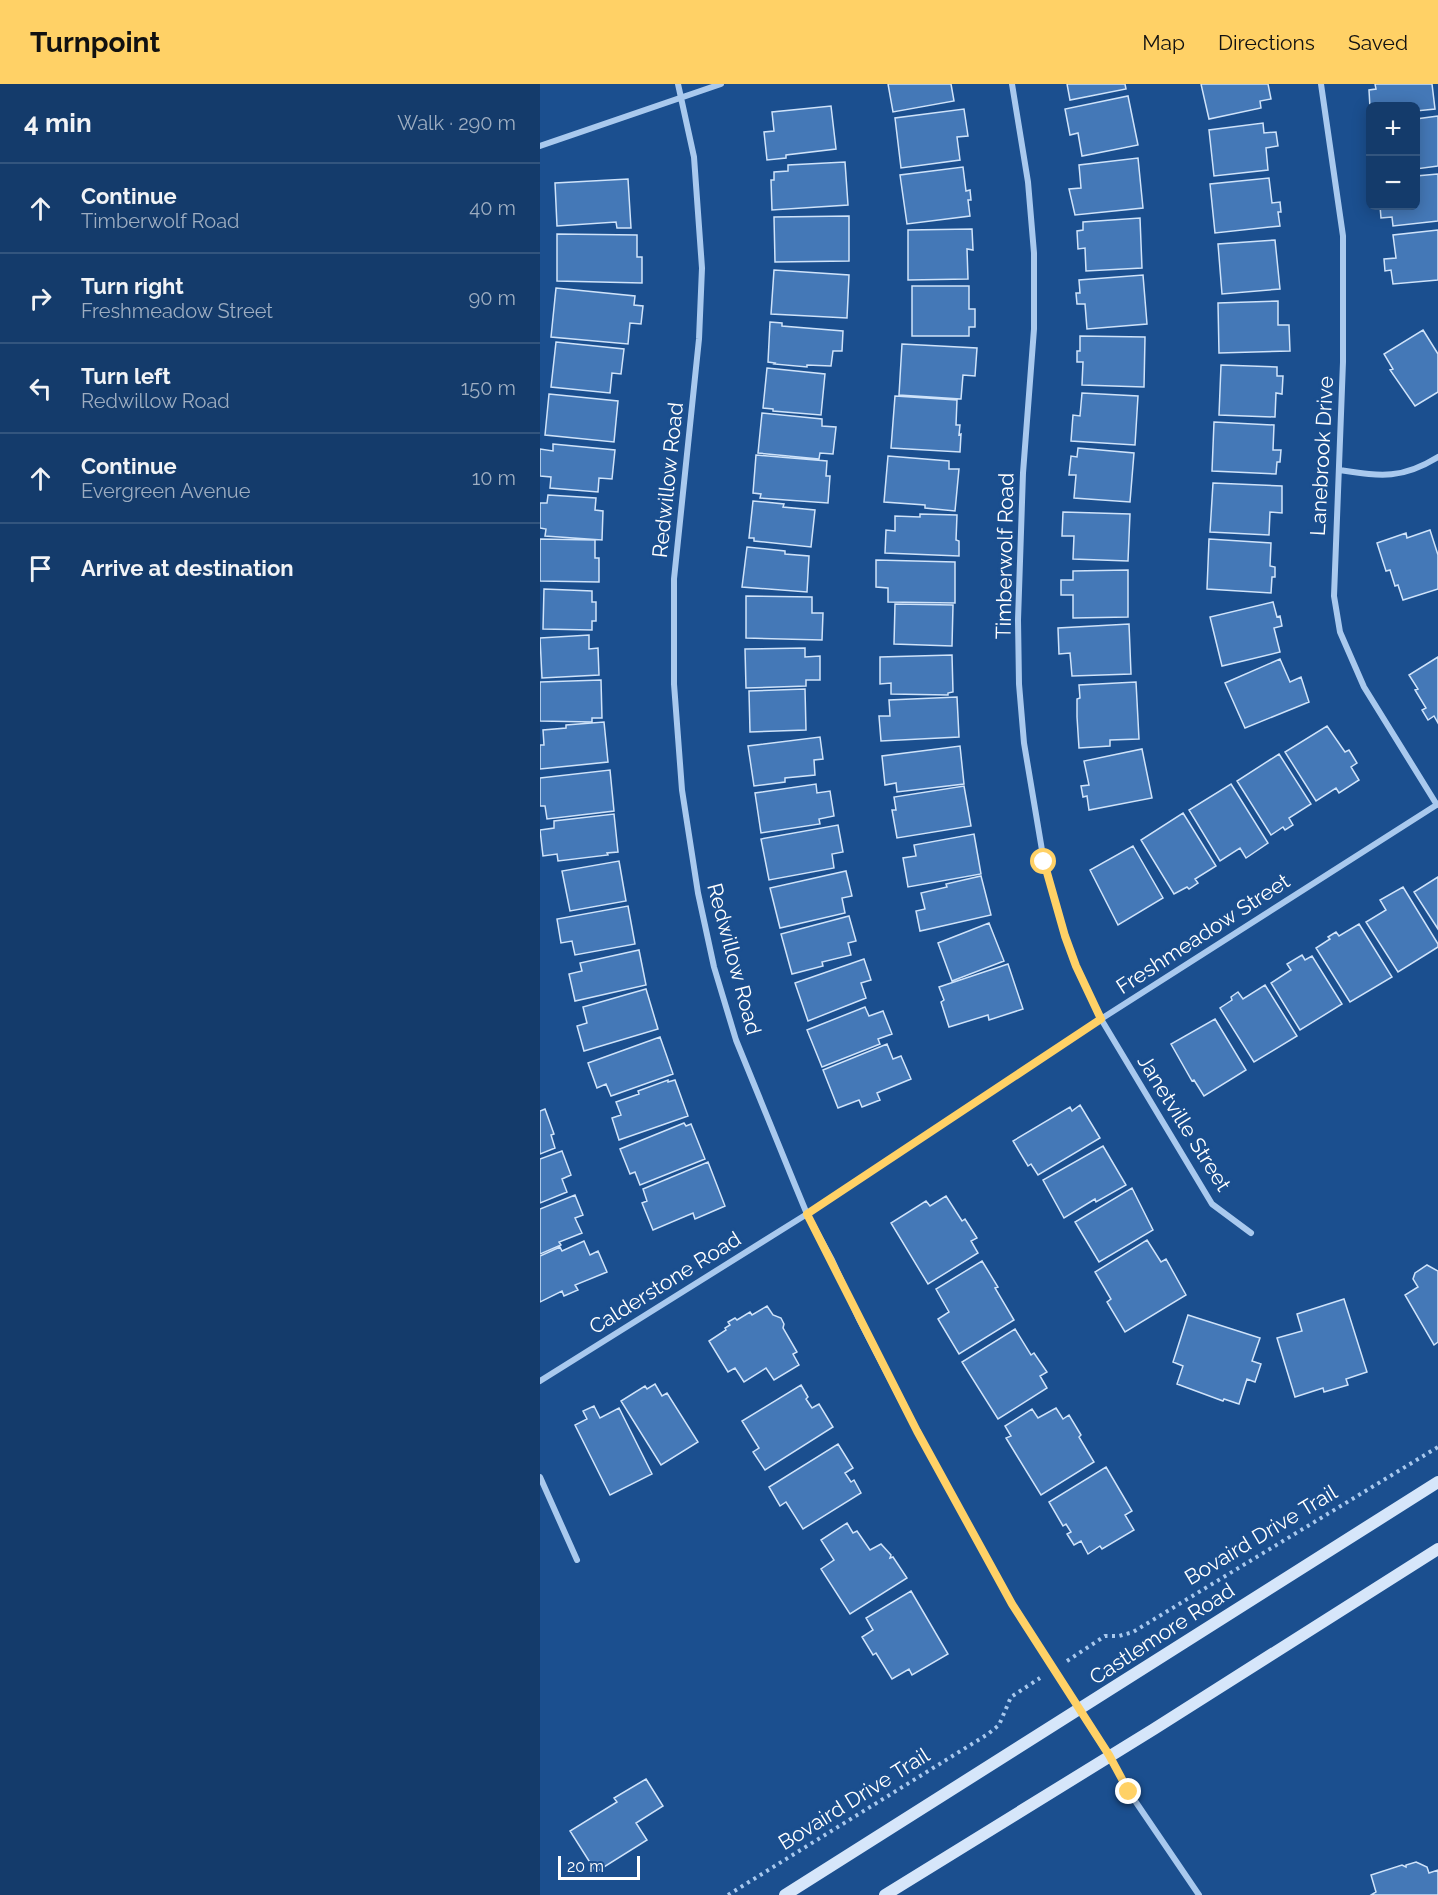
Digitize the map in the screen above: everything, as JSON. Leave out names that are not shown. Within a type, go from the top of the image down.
[{"type":"main road","name":"Castlemore Road","points":[[785,1895],[1438,1482]]},
{"type":"main road","points":[[885,1895],[1173,1717],[1438,1549]]},
{"type":"street","name":"Redwillow Road","points":[[678,84],[694,157],[702,268],[699,339],[674,579],[674,684],[682,790],[698,893],[714,967],[736,1040],[807,1214],[917,1431],[1012,1604],[1109,1755],[1129,1792],[1199,1895]]},
{"type":"street","points":[[540,146],[721,84]]},
{"type":"street","name":"Timberwolf Road","points":[[1012,84],[1028,182],[1034,253],[1034,329],[1023,473],[1018,620],[1019,684],[1024,743],[1044,862],[1065,936],[1076,966],[1101,1019]]},
{"type":"street","name":"Lanebrook Drive","points":[[1321,84],[1343,236],[1343,362],[1334,596],[1340,632],[1364,687],[1437,804]]},
{"type":"street","points":[[1339,470],[1378,476],[1399,474],[1420,468],[1438,457]]},
{"type":"street","name":"Freshmeadow Street","points":[[807,1214],[1101,1019],[1437,804]]},
{"type":"street","name":"Janetville Street","points":[[1101,1019],[1212,1204],[1251,1233]]},
{"type":"street","name":"Calderstone Road","points":[[540,1381],[807,1214]]},
{"type":"street","points":[[540,1477],[577,1560]]},
{"type":"path","name":"Bovaird Drive Trail","points":[[1098,1641],[1105,1636],[1119,1636],[1133,1632],[1438,1447]]},
{"type":"path","name":"Bovaird Drive Trail","points":[[728,1895],[988,1734],[999,1725],[1011,1697]]},
{"type":"building","points":[[888,84],[951,84],[954,101],[893,112]]},
{"type":"building","points":[[1067,84],[1125,84],[1126,89],[1070,100]]},
{"type":"building","points":[[1201,84],[1268,84],[1271,99],[1260,101],[1261,108],[1209,119]]},
{"type":"building","points":[[1375,84],[1432,84],[1435,109],[1420,111],[1420,102],[1370,102],[1369,90],[1376,89]]},
{"type":"building","points":[[1128,96],[1138,145],[1082,156],[1078,133],[1070,135],[1065,109]]},
{"type":"building","points":[[831,106],[836,149],[786,155],[786,158],[767,160],[764,132],[774,131],[772,112]]},
{"type":"building","points":[[964,109],[968,136],[957,137],[960,160],[901,168],[895,118]]},
{"type":"building","points":[[1438,116],[1438,166],[1420,168],[1420,118]]},
{"type":"building","points":[[1263,123],[1264,133],[1276,132],[1278,146],[1266,148],[1268,170],[1214,176],[1209,130]]},
{"type":"building","points":[[1138,158],[1143,208],[1075,215],[1069,189],[1081,188],[1079,165]]},
{"type":"building","points":[[845,162],[848,205],[772,210],[771,180],[774,180],[774,172],[788,171],[788,165]]},
{"type":"building","points":[[963,167],[966,191],[970,190],[971,200],[968,200],[970,216],[907,224],[900,175]]},
{"type":"building","points":[[1438,174],[1438,221],[1393,226],[1392,217],[1381,218],[1380,210],[1420,210],[1420,176]]},
{"type":"building","points":[[1269,178],[1272,203],[1280,202],[1281,212],[1278,212],[1280,226],[1215,233],[1210,184]]},
{"type":"building","points":[[628,179],[631,228],[617,228],[616,222],[557,226],[555,183]]},
{"type":"building","points":[[849,216],[849,261],[775,262],[774,217]]},
{"type":"building","points":[[1140,218],[1142,268],[1086,271],[1085,248],[1078,249],[1077,231],[1083,230],[1083,222]]},
{"type":"building","points":[[972,229],[973,250],[967,249],[968,279],[908,280],[908,230]]},
{"type":"building","points":[[1438,230],[1438,280],[1393,284],[1391,270],[1385,271],[1384,259],[1396,258],[1393,235]]},
{"type":"building","points":[[557,234],[637,235],[637,257],[642,257],[642,283],[557,281]]},
{"type":"building","points":[[1275,240],[1280,289],[1222,294],[1218,244]]},
{"type":"building","points":[[774,270],[849,275],[847,318],[771,314]]},
{"type":"building","points":[[1143,275],[1147,324],[1087,329],[1085,304],[1077,304],[1076,293],[1080,293],[1079,280]]},
{"type":"building","points":[[912,286],[969,286],[969,309],[975,309],[975,327],[969,327],[969,336],[912,336]]},
{"type":"building","points":[[556,288],[635,296],[634,305],[643,306],[641,324],[630,323],[628,344],[551,337]]},
{"type":"building","points":[[1278,301],[1278,325],[1289,325],[1290,351],[1219,353],[1218,303]]},
{"type":"building","points":[[770,322],[782,323],[782,326],[843,331],[842,351],[833,351],[831,366],[807,365],[807,367],[768,362]]},
{"type":"building","points":[[1423,330],[1438,354],[1438,392],[1415,406],[1390,370],[1393,369],[1384,354]]},
{"type":"building","points":[[1080,336],[1145,337],[1144,387],[1082,385],[1083,362],[1077,362]]},
{"type":"building","points":[[556,342],[624,349],[621,374],[612,373],[610,393],[551,387]]},
{"type":"building","points":[[902,344],[977,348],[975,376],[963,375],[961,399],[899,395]]},
{"type":"building","points":[[1221,365],[1277,367],[1277,376],[1283,376],[1282,394],[1276,393],[1275,417],[1219,415]]},
{"type":"building","points":[[767,368],[825,374],[821,415],[763,408]]},
{"type":"building","points":[[1082,393],[1138,396],[1135,445],[1071,441],[1073,415],[1080,416]]},
{"type":"building","points":[[549,394],[618,401],[614,442],[545,435]]},
{"type":"building","points":[[895,396],[957,400],[956,425],[960,425],[960,452],[891,448]]},
{"type":"building","points":[[762,413],[822,419],[822,426],[836,427],[833,454],[820,453],[819,459],[758,453]]},
{"type":"building","points":[[1214,422],[1274,425],[1273,450],[1281,450],[1276,474],[1212,471]]},
{"type":"building","points":[[553,444],[615,450],[612,479],[599,478],[598,492],[550,488],[551,477],[540,476],[540,449],[553,451]]},
{"type":"building","points":[[1078,448],[1134,453],[1130,502],[1074,498],[1076,475],[1069,475],[1071,456],[1077,457]]},
{"type":"building","points":[[756,455],[827,461],[826,476],[830,476],[828,503],[760,498],[761,494],[753,493]]},
{"type":"building","points":[[888,456],[949,461],[949,469],[959,469],[955,511],[925,508],[925,505],[884,502]]},
{"type":"building","points":[[1213,483],[1282,486],[1282,513],[1270,512],[1269,535],[1210,532]]},
{"type":"building","points":[[548,495],[596,498],[595,510],[603,511],[602,540],[545,536],[546,529],[540,528],[540,503],[547,503]]},
{"type":"building","points":[[753,501],[815,510],[811,547],[754,541],[754,538],[749,538]]},
{"type":"building","points":[[1063,512],[1130,514],[1128,561],[1073,559],[1074,536],[1062,536]]},
{"type":"building","points":[[920,514],[957,515],[956,540],[959,541],[959,556],[885,553],[886,530],[895,531],[895,516],[920,517]]},
{"type":"building","points":[[1430,530],[1438,555],[1438,589],[1403,600],[1390,570],[1386,571],[1377,543],[1406,533],[1407,538]]},
{"type":"building","points":[[540,539],[595,540],[595,558],[599,558],[599,582],[540,581]]},
{"type":"building","points":[[1209,539],[1271,543],[1270,566],[1275,567],[1275,577],[1272,577],[1271,593],[1207,589]]},
{"type":"building","points":[[747,547],[809,556],[807,592],[742,587]]},
{"type":"building","points":[[876,560],[955,562],[955,603],[888,602],[888,588],[876,587]]},
{"type":"building","points":[[1128,570],[1128,617],[1073,618],[1073,595],[1061,595],[1061,580],[1073,580],[1073,571]]},
{"type":"building","points":[[544,589],[592,591],[592,602],[596,602],[596,621],[592,621],[592,630],[543,629]]},
{"type":"building","points":[[746,596],[812,597],[812,613],[823,613],[822,640],[746,638]]},
{"type":"building","points":[[1273,602],[1282,626],[1274,628],[1280,652],[1222,666],[1210,617]]},
{"type":"building","points":[[895,604],[953,605],[952,646],[894,644]]},
{"type":"building","points":[[1129,624],[1131,674],[1072,676],[1070,653],[1059,654],[1058,628]]},
{"type":"building","points":[[589,635],[589,649],[598,648],[599,675],[542,678],[540,638]]},
{"type":"building","points":[[805,648],[805,657],[820,656],[820,680],[806,680],[806,686],[746,688],[745,649]]},
{"type":"building","points":[[952,655],[953,692],[948,695],[891,694],[891,683],[880,684],[880,657]]},
{"type":"building","points":[[1438,657],[1438,723],[1434,716],[1428,720],[1422,710],[1426,708],[1415,690],[1418,689],[1409,675]]},
{"type":"building","points":[[1280,659],[1290,682],[1301,677],[1309,702],[1245,728],[1225,683]]},
{"type":"building","points":[[601,680],[602,718],[592,718],[592,722],[540,721],[540,682]]},
{"type":"building","points":[[1136,682],[1139,739],[1110,740],[1110,746],[1079,748],[1077,699],[1080,698],[1079,685]]},
{"type":"building","points":[[805,689],[806,730],[750,732],[749,691]]},
{"type":"building","points":[[957,697],[959,737],[881,741],[879,716],[890,716],[889,700]]},
{"type":"building","points":[[604,722],[608,762],[540,769],[540,745],[544,745],[543,730],[566,728],[566,725]]},
{"type":"building","points":[[1327,726],[1345,752],[1349,750],[1357,763],[1351,767],[1359,780],[1339,793],[1336,788],[1316,801],[1285,752]]},
{"type":"building","points":[[820,737],[823,759],[814,760],[815,775],[785,778],[785,782],[754,786],[748,746]]},
{"type":"building","points":[[960,746],[964,784],[897,792],[896,783],[885,785],[882,756]]},
{"type":"building","points":[[1142,749],[1152,798],[1089,810],[1087,796],[1083,797],[1081,786],[1089,785],[1084,761]]},
{"type":"building","points":[[1279,754],[1311,804],[1289,818],[1293,825],[1285,830],[1283,827],[1271,835],[1237,781]]},
{"type":"building","points":[[610,770],[614,811],[547,819],[545,806],[540,806],[540,778]]},
{"type":"building","points":[[816,784],[817,793],[830,791],[834,816],[819,819],[820,824],[761,833],[755,793]]},
{"type":"building","points":[[1231,784],[1268,843],[1246,858],[1240,848],[1220,861],[1189,810]]},
{"type":"building","points":[[964,786],[971,826],[897,838],[892,810],[896,810],[894,797]]},
{"type":"building","points":[[1183,813],[1216,866],[1195,879],[1198,883],[1189,889],[1187,887],[1174,894],[1141,840]]},
{"type":"building","points":[[614,814],[618,852],[558,861],[557,854],[543,856],[540,830],[554,828],[554,821]]},
{"type":"building","points":[[838,825],[843,852],[832,854],[834,868],[769,880],[761,839]]},
{"type":"building","points":[[974,834],[981,874],[908,887],[903,858],[916,856],[914,845]]},
{"type":"building","points":[[1133,846],[1163,898],[1118,925],[1090,870]]},
{"type":"building","points":[[619,861],[626,901],[570,911],[562,871]]},
{"type":"building","points":[[846,871],[852,896],[842,898],[845,913],[780,928],[770,888]]},
{"type":"building","points":[[981,876],[991,915],[920,931],[916,911],[925,909],[921,893],[947,887],[946,884]]},
{"type":"building","points":[[1438,877],[1438,929],[1414,892]]},
{"type":"building","points":[[1403,887],[1438,947],[1398,972],[1366,922],[1386,910],[1380,900]]},
{"type":"building","points":[[628,906],[635,944],[575,955],[572,941],[561,943],[557,919]]},
{"type":"building","points":[[849,916],[856,941],[848,943],[851,955],[822,962],[823,966],[792,974],[781,934]]},
{"type":"building","points":[[989,923],[1004,961],[952,981],[938,943]]},
{"type":"building","points":[[1359,924],[1392,977],[1350,1002],[1316,948],[1336,932],[1339,936]]},
{"type":"building","points":[[639,950],[646,985],[575,1001],[569,974],[582,971],[580,963]]},
{"type":"building","points":[[1302,955],[1305,960],[1312,956],[1342,1004],[1300,1030],[1271,983],[1291,970],[1287,964]]},
{"type":"building","points":[[864,959],[871,980],[861,983],[866,998],[808,1021],[795,983]]},
{"type":"building","points":[[1008,964],[1023,1009],[989,1020],[988,1015],[949,1027],[939,987]]},
{"type":"building","points":[[1265,985],[1297,1036],[1254,1062],[1220,1008],[1232,1000],[1231,997],[1238,992],[1243,999]]},
{"type":"building","points":[[646,989],[658,1029],[584,1051],[577,1026],[587,1023],[583,1007]]},
{"type":"building","points":[[865,1007],[869,1016],[883,1011],[892,1034],[878,1039],[880,1044],[822,1067],[807,1030]]},
{"type":"building","points":[[1215,1019],[1246,1070],[1204,1096],[1194,1080],[1192,1081],[1171,1044]]},
{"type":"building","points":[[660,1037],[673,1074],[611,1096],[606,1084],[597,1088],[588,1063]]},
{"type":"building","points":[[887,1044],[893,1059],[901,1056],[911,1079],[877,1093],[880,1100],[862,1107],[859,1100],[838,1108],[823,1070]]},
{"type":"building","points":[[668,1080],[668,1082],[675,1080],[688,1116],[619,1140],[612,1118],[621,1115],[616,1102]]},
{"type":"building","points":[[1080,1105],[1100,1138],[1038,1175],[1031,1164],[1028,1166],[1013,1141],[1070,1107],[1072,1111]]},
{"type":"building","points":[[545,1109],[554,1134],[551,1135],[555,1148],[540,1154],[540,1111]]},
{"type":"building","points":[[684,1123],[686,1126],[691,1124],[705,1159],[640,1185],[635,1172],[630,1174],[620,1149]]},
{"type":"building","points":[[1103,1146],[1126,1185],[1096,1202],[1095,1199],[1064,1218],[1043,1180]]},
{"type":"building","points":[[562,1151],[571,1175],[562,1179],[567,1192],[540,1203],[540,1159]]},
{"type":"building","points":[[708,1162],[725,1206],[695,1219],[693,1213],[653,1230],[642,1203],[647,1201],[643,1189]]},
{"type":"building","points":[[1132,1188],[1153,1230],[1099,1262],[1075,1222]]},
{"type":"building","points":[[575,1195],[583,1215],[575,1218],[582,1233],[559,1242],[561,1245],[540,1254],[540,1209]]},
{"type":"building","points":[[946,1196],[962,1221],[965,1219],[977,1238],[971,1241],[978,1253],[928,1284],[891,1223],[926,1201],[930,1206]]},
{"type":"building","points":[[1147,1240],[1161,1262],[1166,1259],[1186,1295],[1125,1332],[1107,1302],[1111,1299],[1095,1272]]},
{"type":"building","points":[[584,1241],[590,1255],[598,1251],[607,1272],[575,1285],[578,1290],[564,1296],[562,1291],[540,1302],[540,1256],[560,1247],[562,1251]]},
{"type":"building","points":[[982,1261],[1014,1320],[959,1354],[938,1319],[949,1312],[936,1289]]},
{"type":"building","points":[[1427,1265],[1438,1271],[1438,1342],[1434,1345],[1405,1295],[1418,1287],[1413,1279],[1415,1273]]},
{"type":"building","points":[[1344,1299],[1367,1372],[1346,1379],[1348,1385],[1324,1392],[1323,1388],[1295,1397],[1277,1338],[1302,1331],[1297,1314]]},
{"type":"building","points":[[767,1306],[773,1315],[781,1318],[783,1328],[797,1352],[793,1354],[799,1365],[774,1380],[766,1368],[744,1382],[735,1368],[728,1372],[709,1341],[726,1330],[725,1328],[730,1325],[728,1322],[735,1318],[737,1320],[750,1312],[752,1315]]},
{"type":"building","points":[[1188,1315],[1260,1338],[1252,1361],[1261,1364],[1255,1382],[1247,1379],[1239,1404],[1224,1399],[1223,1401],[1177,1384],[1183,1366],[1173,1362]]},
{"type":"building","points":[[1015,1329],[1031,1355],[1034,1353],[1047,1372],[1040,1376],[1047,1388],[998,1419],[962,1362]]},
{"type":"building","points":[[655,1384],[662,1396],[667,1393],[698,1442],[661,1465],[621,1401],[645,1386],[647,1389]]},
{"type":"building","points":[[801,1385],[812,1408],[819,1404],[833,1427],[765,1470],[753,1452],[759,1448],[742,1421]]},
{"type":"building","points":[[594,1406],[600,1418],[619,1408],[652,1474],[610,1495],[575,1425],[587,1419],[583,1411]]},
{"type":"building","points":[[1056,1408],[1063,1419],[1069,1415],[1094,1462],[1041,1495],[1006,1438],[1011,1436],[1005,1426],[1032,1409],[1038,1418]]},
{"type":"building","points":[[838,1444],[853,1468],[845,1473],[851,1482],[854,1480],[861,1493],[803,1529],[786,1502],[780,1506],[769,1487]]},
{"type":"building","points":[[1106,1467],[1132,1511],[1125,1515],[1134,1530],[1102,1549],[1100,1546],[1088,1554],[1081,1541],[1074,1545],[1067,1534],[1071,1532],[1066,1524],[1063,1526],[1049,1502]]},
{"type":"building","points":[[847,1523],[853,1533],[857,1531],[870,1550],[881,1544],[907,1578],[850,1614],[821,1569],[834,1560],[821,1540]]},
{"type":"building","points":[[911,1591],[948,1654],[912,1675],[909,1669],[892,1679],[876,1653],[873,1655],[862,1637],[873,1630],[866,1618]]},
{"type":"building","points":[[646,1779],[663,1806],[636,1823],[647,1840],[596,1872],[570,1831],[617,1802],[614,1798]]},
{"type":"building","points":[[1416,1862],[1427,1867],[1429,1873],[1438,1870],[1438,1895],[1371,1895],[1376,1892],[1371,1875],[1402,1865],[1406,1867]]},
{"type":"route","points":[[1044,862],[1065,936],[1076,966],[1101,1019],[807,1214],[917,1431],[1012,1604],[1109,1755],[1129,1792]]}]
